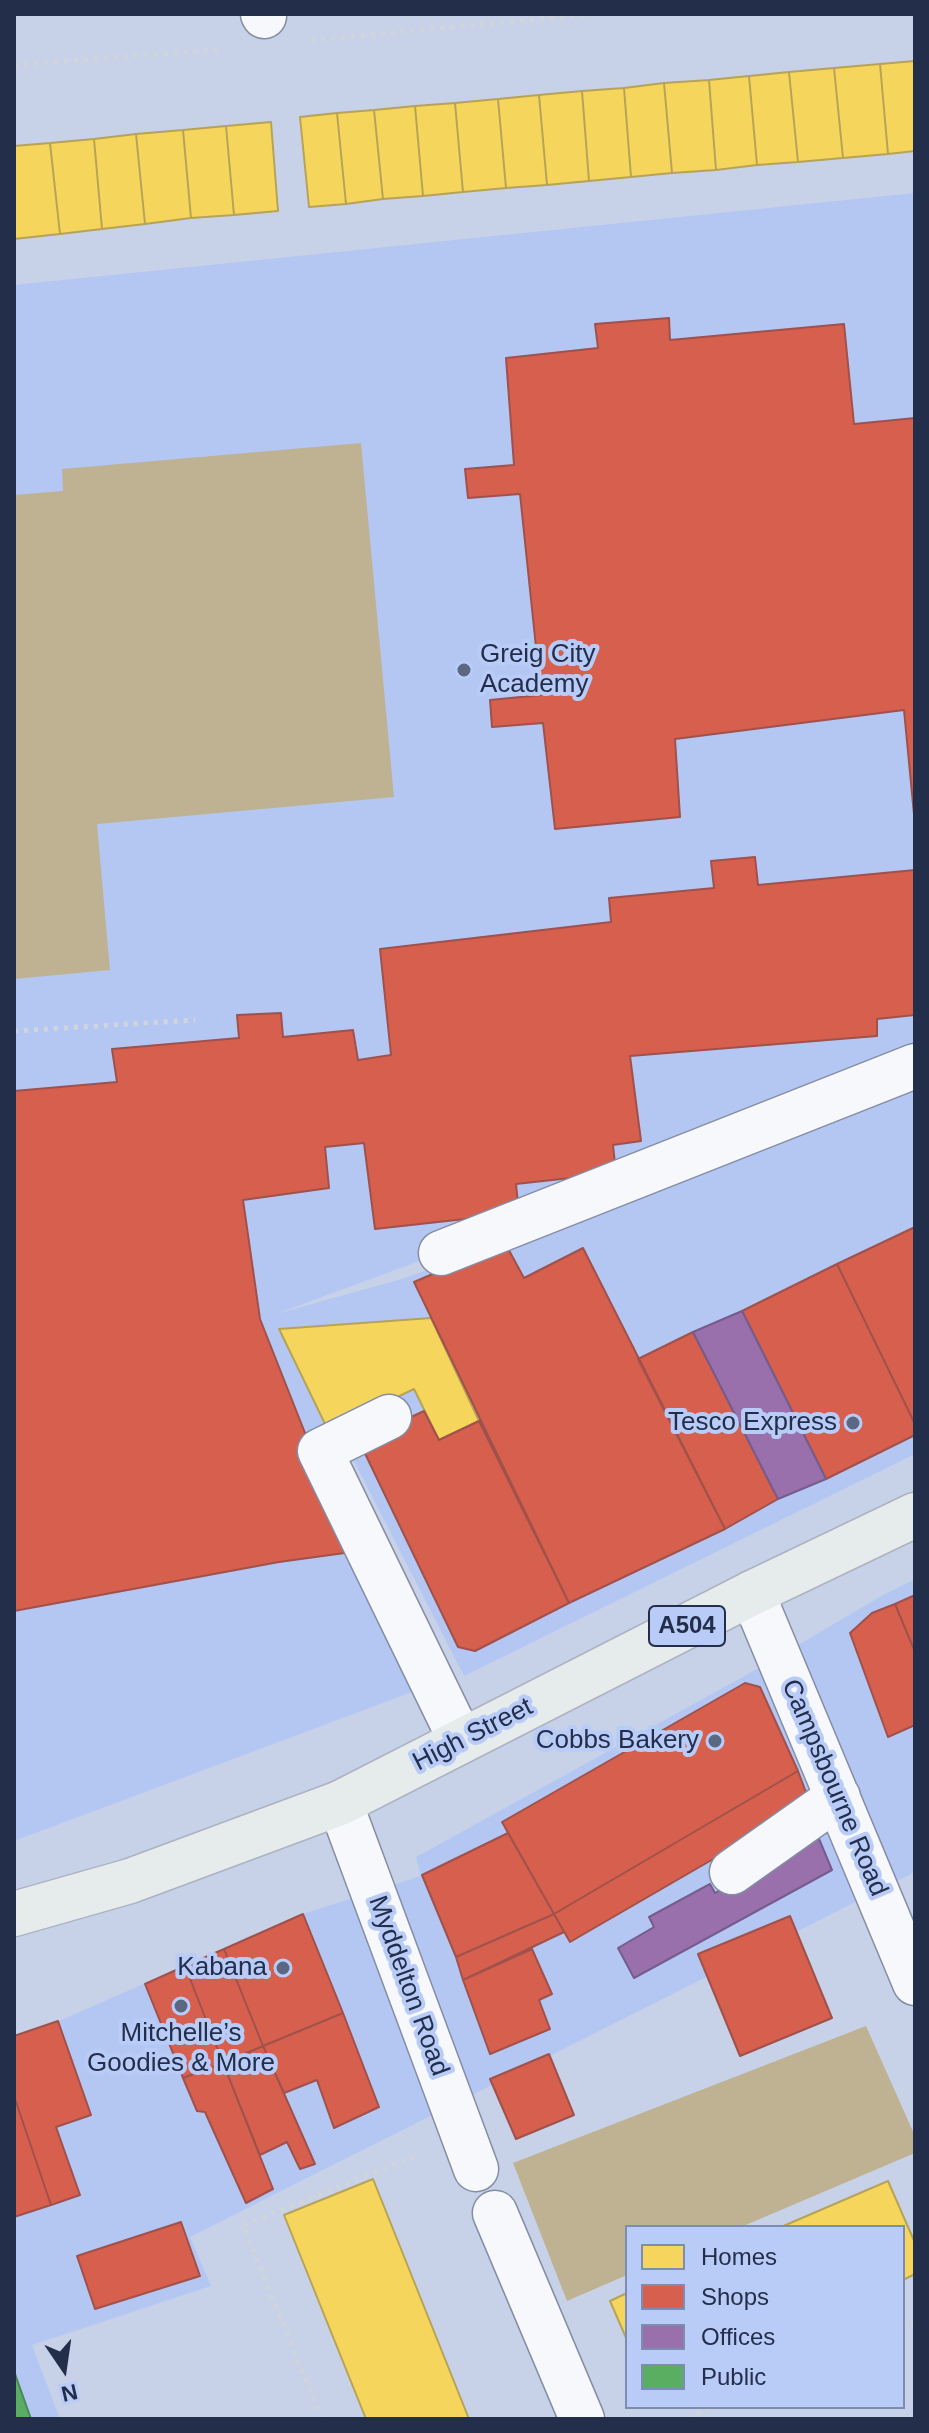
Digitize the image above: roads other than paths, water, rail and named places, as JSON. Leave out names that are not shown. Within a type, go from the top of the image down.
[{"type":"main road","name":"High Street","points":[[14,1914],[130,1881],[340,1803],[752,1593],[915,1515]]},
{"type":"street","points":[[441,1253],[915,1066]]},
{"type":"street","points":[[389,1417],[320,1451],[461,1741]]},
{"type":"street","name":"Campsbourne Road","points":[[752,1593],[915,1983]]},
{"type":"street","points":[[732,1872],[838,1797]]},
{"type":"street","name":"Myddelton Road","points":[[340,1803],[470,2153]]},
{"type":"street","points":[[495,2213],[582,2419]]},
{"type":"place","name":"Greig City Academy","points":[[464,670]]},
{"type":"place","name":"Tesco Express","points":[[853,1423]]},
{"type":"place","name":"Cobbs Bakery","points":[[715,1741]]},
{"type":"place","name":"Kabana","points":[[283,1968]]},
{"type":"place","name":"Mitchelle’s Goodies & More","points":[[181,2006]]}]
